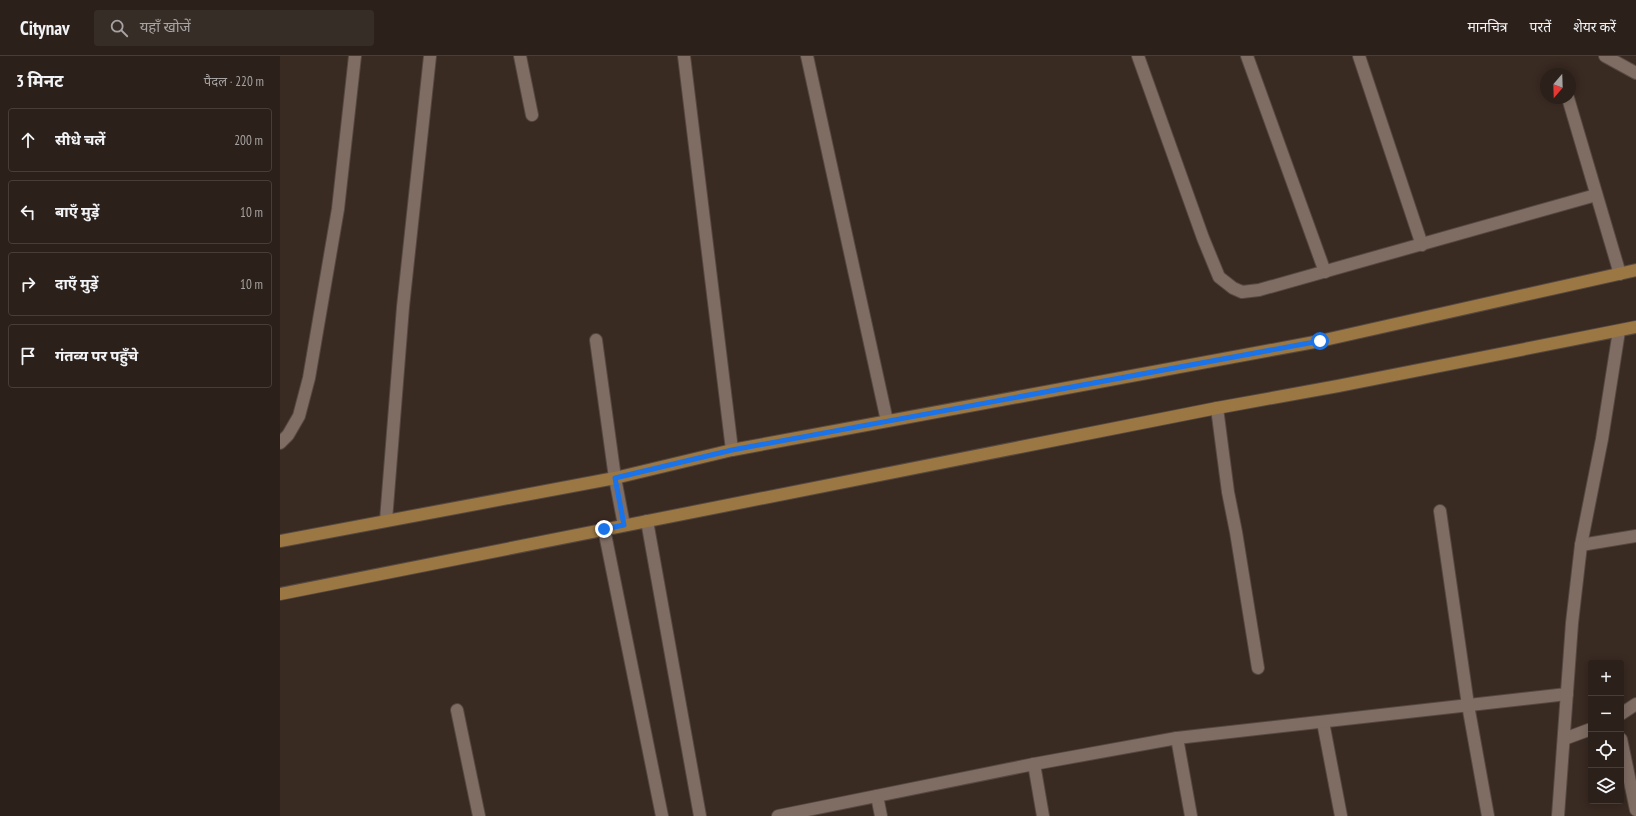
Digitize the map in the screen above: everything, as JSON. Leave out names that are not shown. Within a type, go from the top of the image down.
[{"type":"main road","points":[[280,541],[615,478],[732,450],[1320,341],[1636,270]]},
{"type":"main road","points":[[280,594],[1217,408],[1636,327]]},
{"type":"street","points":[[280,443],[288,435],[299,416],[309,378],[338,209],[355,56]]},
{"type":"street","points":[[386,520],[403,307],[430,56]]},
{"type":"street","points":[[520,56],[532,115]]},
{"type":"street","points":[[684,56],[732,450]]},
{"type":"street","points":[[807,56],[887,421]]},
{"type":"street","points":[[1138,56],[1203,238],[1219,277],[1232,288],[1242,292],[1259,290],[1325,272],[1596,195]]},
{"type":"street","points":[[1247,56],[1325,272]]},
{"type":"street","points":[[1359,56],[1422,245]]},
{"type":"street","points":[[1605,56],[1636,73]]},
{"type":"street","points":[[1570,104],[1620,274]]},
{"type":"street","points":[[1558,816],[1572,623],[1581,545],[1602,439],[1618,331]]},
{"type":"street","points":[[596,340],[615,478],[624,525]]},
{"type":"street","points":[[1217,408],[1228,492],[1258,668]]},
{"type":"street","points":[[1440,511],[1468,705],[1488,816]]},
{"type":"street","points":[[647,521],[700,816]]},
{"type":"street","points":[[604,529],[662,816]]},
{"type":"street","points":[[1581,545],[1636,536]]},
{"type":"street","points":[[778,816],[1034,764],[1177,738],[1567,694]]},
{"type":"street","points":[[1624,712],[1636,704]]},
{"type":"street","points":[[457,710],[479,816]]},
{"type":"street","points":[[1323,722],[1341,816]]},
{"type":"street","points":[[1564,739],[1588,730]]},
{"type":"street","points":[[1177,738],[1191,816]]},
{"type":"street","points":[[1624,753],[1636,810]]},
{"type":"street","points":[[1034,764],[1043,816]]},
{"type":"street","points":[[877,796],[881,816]]},
{"type":"route","points":[[604,529],[624,525],[615,478],[732,450],[1320,341]]}]
